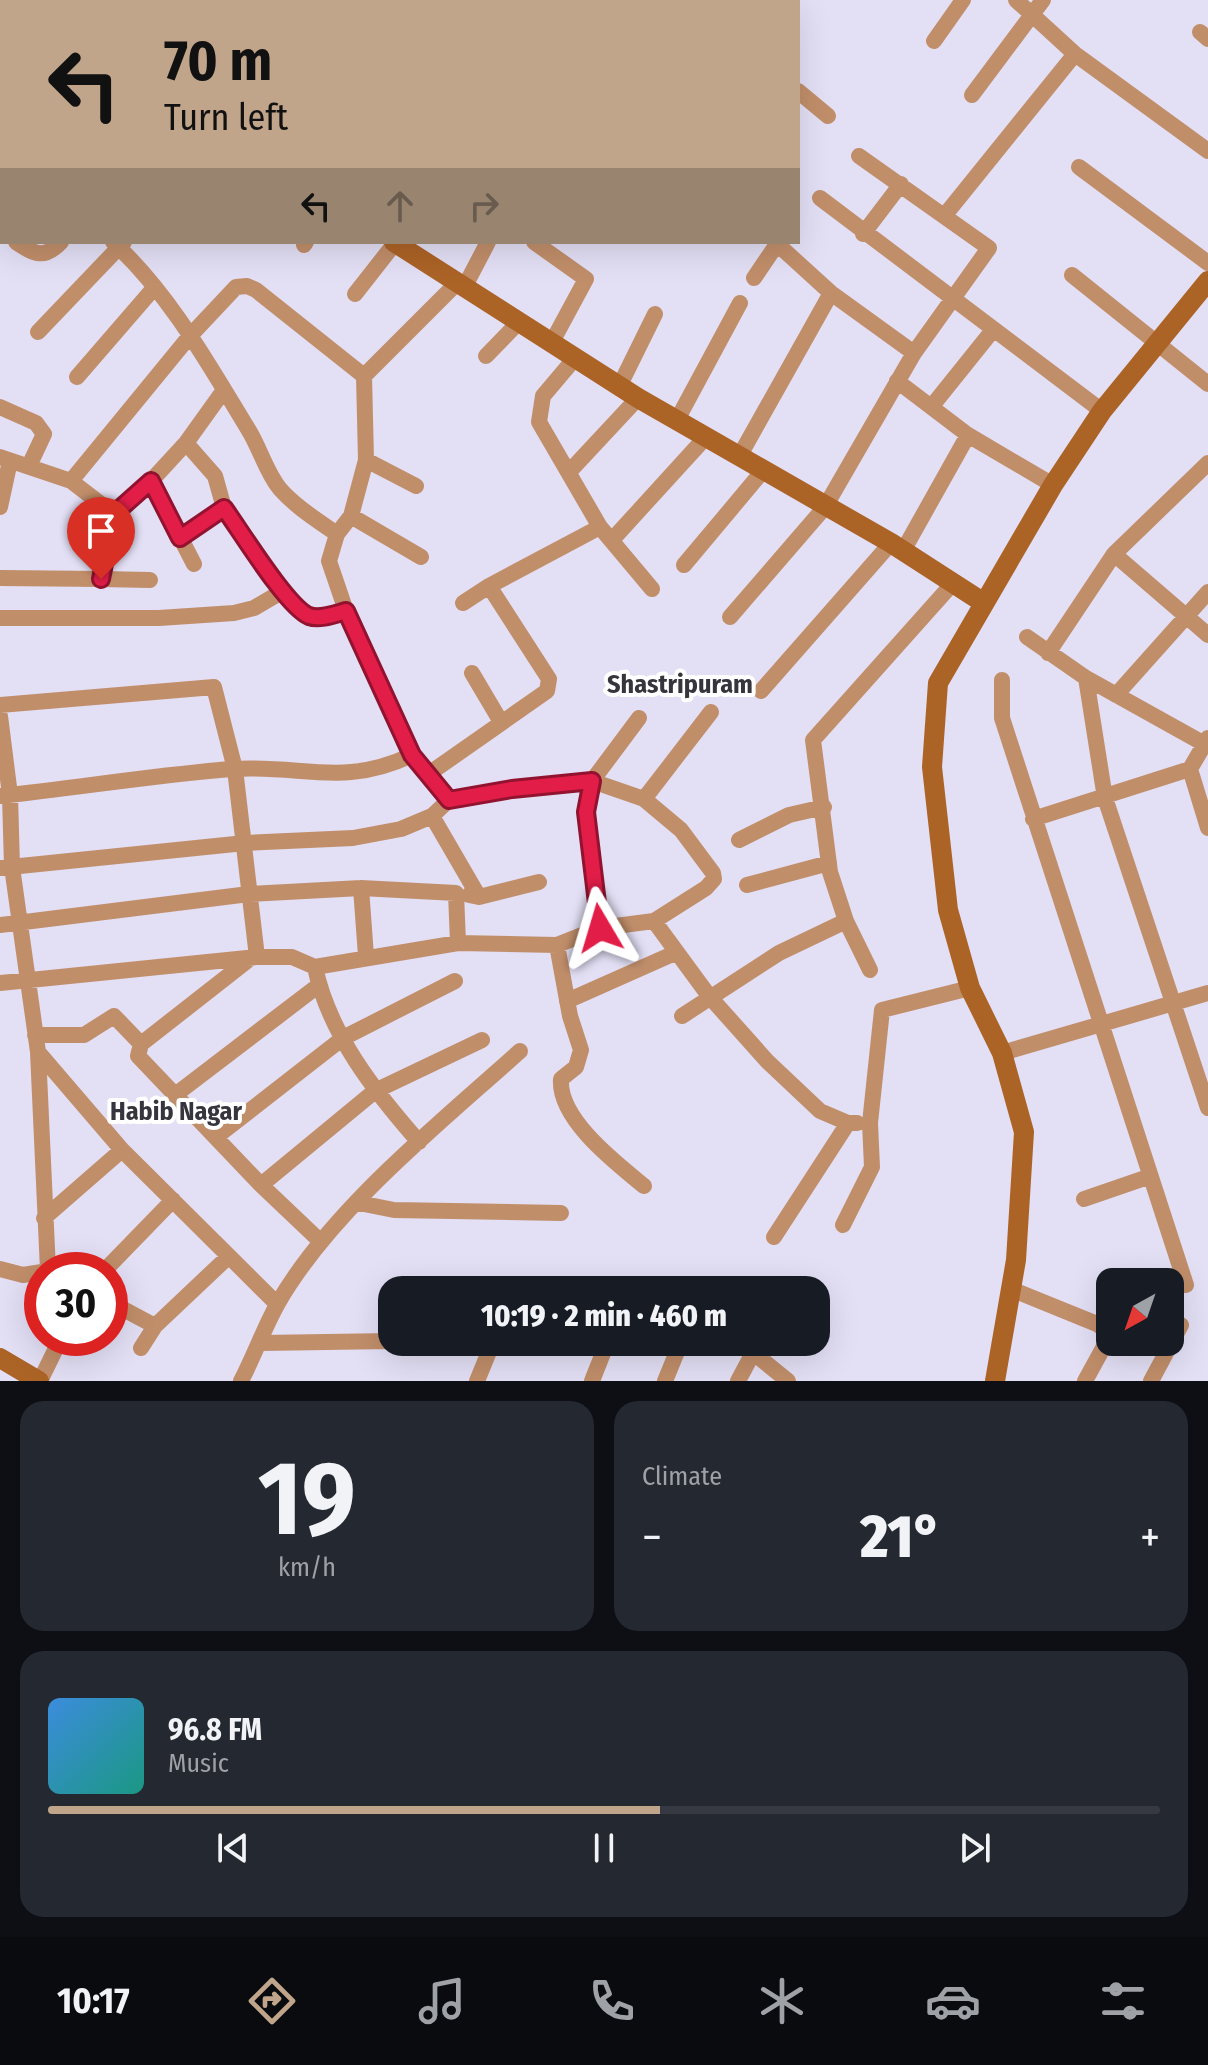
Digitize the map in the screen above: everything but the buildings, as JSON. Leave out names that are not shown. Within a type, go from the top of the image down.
[{"type":"street","points":[[934,41],[963,0]]},
{"type":"street","points":[[1016,0],[1038,6],[1075,54],[1208,151]]},
{"type":"street","points":[[972,95],[1038,6]]},
{"type":"street","points":[[945,215],[1075,54]]},
{"type":"street","points":[[800,93],[828,116]]},
{"type":"street","points":[[730,617],[825,507],[914,353],[989,248],[859,156]]},
{"type":"street","points":[[1079,167],[1208,263]]},
{"type":"street","points":[[863,234],[901,184]]},
{"type":"street","points":[[820,198],[863,234],[1102,411]]},
{"type":"street","points":[[19,244],[35,255],[44,255],[58,244]]},
{"type":"street","points":[[38,332],[119,244],[154,288],[224,390],[277,486],[297,506],[337,534]]},
{"type":"street","points":[[355,294],[402,244],[638,398],[897,547],[984,603]]},
{"type":"street","points":[[449,800],[430,773],[412,755],[346,611],[329,561],[337,534],[351,516],[366,460],[364,376],[462,284],[487,244]]},
{"type":"street","points":[[537,244],[586,279],[552,342]]},
{"type":"street","points":[[754,278],[775,244]]},
{"type":"street","points":[[777,244],[831,293],[914,353]]},
{"type":"street","points":[[1072,275],[1208,384]]},
{"type":"street","points":[[995,1381],[1011,1289],[1024,1132],[1002,1053],[970,988],[948,910],[932,767],[938,683],[1053,485],[1102,411],[1208,281]]},
{"type":"street","points":[[71,481],[189,337],[236,287],[247,286],[364,376]]},
{"type":"street","points":[[77,377],[154,288]]},
{"type":"street","points":[[739,457],[831,293]]},
{"type":"street","points":[[677,420],[740,303]]},
{"type":"street","points":[[620,385],[655,314]]},
{"type":"street","points":[[486,356],[520,321]]},
{"type":"street","points":[[932,406],[993,330]]},
{"type":"street","points":[[576,357],[543,396],[538,414],[546,439],[600,527],[652,589]]},
{"type":"street","points":[[897,381],[968,435],[1053,485]]},
{"type":"street","points":[[101,579],[114,514],[151,481],[186,443],[224,390]]},
{"type":"street","points":[[569,472],[638,398]]},
{"type":"street","points":[[0,407],[36,423],[44,434],[29,466]]},
{"type":"street","points":[[761,691],[897,547],[968,435]]},
{"type":"street","points":[[612,540],[705,438]]},
{"type":"street","points":[[186,443],[215,476],[224,508],[283,591],[306,615],[317,618],[346,611]]},
{"type":"street","points":[[0,507],[5,459],[71,481],[114,514]]},
{"type":"street","points":[[366,460],[416,486]]},
{"type":"street","points":[[1048,653],[1114,554],[1208,463]]},
{"type":"street","points":[[684,565],[762,472]]},
{"type":"street","points":[[151,481],[194,564]]},
{"type":"street","points":[[180,538],[224,508]]},
{"type":"street","points":[[351,516],[421,557]]},
{"type":"street","points":[[463,603],[600,527]]},
{"type":"street","points":[[1114,554],[1208,635]]},
{"type":"street","points":[[0,578],[150,580]]},
{"type":"street","points":[[870,970],[846,921],[829,863],[813,740],[954,582]]},
{"type":"street","points":[[430,773],[547,691],[549,679],[489,586]]},
{"type":"street","points":[[0,618],[159,618],[234,613],[254,608],[283,591]]},
{"type":"street","points":[[1116,695],[1208,592]]},
{"type":"street","points":[[1027,637],[1086,678],[1207,742],[1190,769],[1033,819]]},
{"type":"street","points":[[472,673],[501,722]]},
{"type":"street","points":[[1086,678],[1105,798],[1208,1108]]},
{"type":"street","points":[[1002,680],[1002,718],[1033,819],[1104,1025],[1148,1177],[1186,1285]]},
{"type":"street","points":[[0,705],[214,687],[235,769],[245,843],[252,959]]},
{"type":"street","points":[[644,799],[711,712]]},
{"type":"street","points":[[0,716],[6,867],[19,922],[38,1052],[47,1252]]},
{"type":"street","points":[[600,928],[586,812],[592,781],[639,718]]},
{"type":"street","points":[[5,795],[235,769],[356,774],[381,769],[412,755]]},
{"type":"street","points":[[1190,769],[1208,828]]},
{"type":"street","points":[[0,983],[252,959],[292,957],[315,967],[366,956],[458,943],[557,945],[600,928],[654,921],[706,888],[714,879],[681,830],[644,799],[592,781],[512,789],[449,800],[432,816],[401,829],[353,838],[245,843],[6,867]]},
{"type":"street","points":[[739,840],[789,815],[824,807]]},
{"type":"street","points":[[432,816],[479,897]]},
{"type":"street","points":[[747,885],[829,863]]},
{"type":"street","points":[[0,925],[249,894],[361,888],[479,897],[539,882]]},
{"type":"street","points":[[361,888],[366,956]]},
{"type":"street","points":[[456,893],[458,943]]},
{"type":"street","points":[[654,921],[709,996],[801,1095],[820,1111],[848,1123],[870,1123]]},
{"type":"street","points":[[682,1016],[779,953],[846,921]]},
{"type":"street","points":[[557,945],[567,1001],[581,1050],[576,1067],[561,1079],[567,1105],[595,1144],[644,1186]]},
{"type":"street","points":[[567,1001],[675,953]]},
{"type":"street","points":[[252,959],[141,1044],[138,1056],[261,1185],[321,1242]]},
{"type":"street","points":[[315,967],[319,985],[343,1038],[375,1091],[419,1142]]},
{"type":"street","points":[[216,1137],[343,1038],[455,981]]},
{"type":"street","points":[[175,1095],[319,985]]},
{"type":"street","points":[[843,1225],[872,1167],[870,1123],[882,1010],[970,988]]},
{"type":"street","points":[[1002,1053],[1208,993]]},
{"type":"street","points":[[35,1035],[84,1035],[114,1016],[141,1044]]},
{"type":"street","points":[[261,1185],[375,1091],[482,1040]]},
{"type":"street","points":[[241,1381],[277,1304],[321,1242],[419,1142],[520,1051]]},
{"type":"street","points":[[38,1052],[122,1150],[277,1304]]},
{"type":"street","points":[[774,1237],[848,1123]]},
{"type":"street","points":[[44,1218],[122,1150]]},
{"type":"street","points":[[1084,1199],[1148,1177]]},
{"type":"street","points":[[122,1252],[173,1200]]},
{"type":"street","points":[[359,1203],[394,1210],[561,1213]]},
{"type":"street","points":[[141,1348],[155,1326],[228,1257]]},
{"type":"street","points":[[0,1269],[24,1275]]},
{"type":"street","points":[[1011,1289],[1097,1324],[1108,1332],[1108,1339],[1085,1381]]},
{"type":"street","points":[[128,1312],[155,1326]]},
{"type":"street","points":[[261,1343],[378,1341]]},
{"type":"street","points":[[0,1358],[39,1381],[52,1356]]},
{"type":"street","points":[[477,1381],[487,1356]]},
{"type":"street","points":[[592,1381],[602,1356]]},
{"type":"street","points":[[665,1381],[675,1356]]},
{"type":"street","points":[[738,1381],[745,1356]]},
{"type":"street","points":[[758,1356],[788,1381]]},
{"type":"street","points":[[1151,1381],[1164,1356]]},
{"type":"district","name":"Shastripuram","points":[[680,684]]},
{"type":"district","name":"Habib Nagar","points":[[176,1111]]},
{"type":"route","points":[[101,579],[114,514],[151,481],[180,538],[224,508],[283,591],[306,615],[317,618],[346,611],[412,755],[430,773],[449,800],[512,789],[592,781],[586,812],[600,928]]}]
